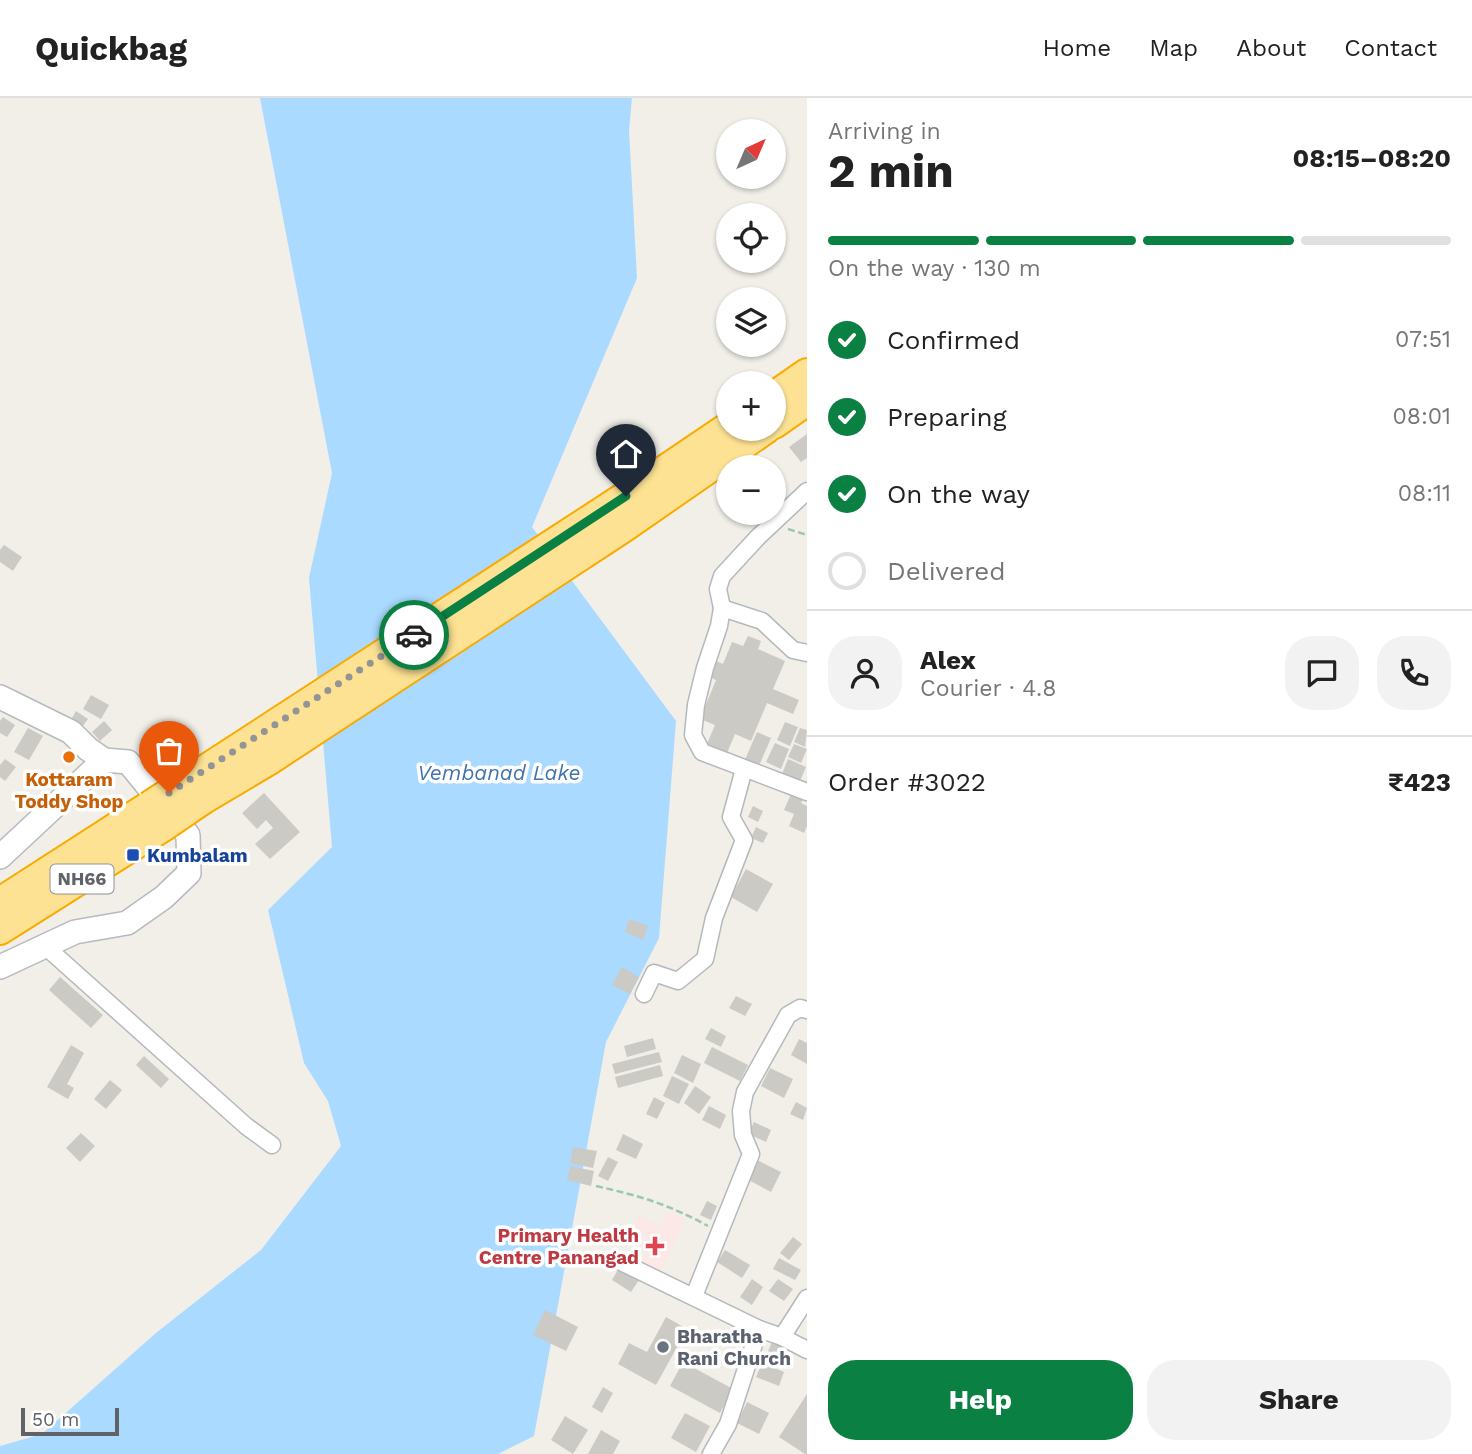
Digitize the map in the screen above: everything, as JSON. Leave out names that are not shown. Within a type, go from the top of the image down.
[{"type":"highway","points":[[786,388],[807,373]]},
{"type":"highway","points":[[786,416],[807,401]]},
{"type":"highway","name":"NH66","points":[[259,751],[716,435]]},
{"type":"highway","name":"NH66","points":[[0,930],[197,790],[623,528],[749,441]]},
{"type":"highway","name":"NH66","points":[[0,902],[162,813]]},
{"type":"street","points":[[786,511],[807,491]]},
{"type":"street","points":[[771,525],[722,576],[719,589],[722,608],[719,626],[696,705],[693,735],[702,752],[807,792]]},
{"type":"street","points":[[722,608],[762,621],[793,650],[807,653]]},
{"type":"street","points":[[0,697],[71,732],[104,760],[128,762],[162,813],[189,873],[164,897],[127,923],[75,932],[0,967]]},
{"type":"street","points":[[0,858],[104,760]]},
{"type":"street","points":[[644,994],[654,973],[678,981],[705,958],[714,918],[744,840],[731,817],[744,769]]},
{"type":"street","points":[[45,946],[236,1117],[272,1145]]},
{"type":"street","points":[[694,1296],[751,1154],[743,1135],[741,1111],[745,1092],[788,1015],[800,1008],[807,1010]]},
{"type":"street","points":[[615,1259],[807,1350]]},
{"type":"street","points":[[782,1337],[807,1298]]},
{"type":"street","points":[[711,1454],[728,1424],[759,1329]]},
{"type":"path","points":[[775,525],[807,535]]},
{"type":"path","points":[[596,1186],[643,1196],[675,1208],[718,1232]]},
{"type":"shaded area","name":"Primary Health Centre Panangad","points":[[667,1211],[685,1219],[658,1276],[640,1268],[648,1251],[627,1240],[639,1215],[660,1225]]},
{"type":"water","name":"Vembanad Lake","points":[[260,98],[632,98],[629,130],[637,278],[532,527],[676,721],[659,938],[606,1042],[534,1436],[498,1454],[0,1454],[0,1446],[42,1434],[156,1333],[261,1250],[341,1146],[328,1101],[304,1063],[268,910],[332,847],[309,578],[332,473]]},
{"type":"building","points":[[807,434],[807,458],[801,462],[789,447]]},
{"type":"building","points":[[4,545],[22,557],[13,571],[0,562],[0,550]]},
{"type":"building","points":[[748,636],[761,641],[758,649],[785,661],[773,689],[799,700],[793,714],[767,703],[751,741],[735,734],[727,753],[707,744],[715,725],[700,719],[716,680],[708,676],[714,660],[723,664],[732,642],[743,646]]},
{"type":"building","points":[[91,695],[109,705],[101,719],[83,709]]},
{"type":"building","points":[[76,711],[88,719],[80,730],[69,723]]},
{"type":"building","points":[[3,717],[15,725],[7,737],[0,733],[0,721]]},
{"type":"building","points":[[104,721],[112,730],[100,741],[92,732]]},
{"type":"building","points":[[785,722],[798,727],[790,746],[777,740]]},
{"type":"building","points":[[28,728],[43,736],[29,760],[14,752]]},
{"type":"building","points":[[800,728],[807,730],[805,747],[794,742]]},
{"type":"building","points":[[757,732],[771,738],[758,768],[744,762]]},
{"type":"building","points":[[775,743],[789,749],[781,769],[766,762]]},
{"type":"building","points":[[794,744],[807,749],[801,763],[788,757]]},
{"type":"building","points":[[5,759],[16,767],[5,781],[0,777],[0,765]]},
{"type":"building","points":[[788,759],[806,767],[800,781],[782,774]]},
{"type":"building","points":[[54,770],[62,776],[54,787],[46,781]]},
{"type":"building","points":[[264,793],[300,832],[270,859],[255,844],[273,828],[266,820],[257,829],[242,813]]},
{"type":"building","points":[[791,794],[803,799],[801,803],[807,806],[807,826],[804,833],[789,826],[794,814],[784,810]]},
{"type":"building","points":[[753,806],[763,811],[758,822],[748,817]]},
{"type":"building","points":[[756,827],[768,833],[763,843],[751,838]]},
{"type":"building","points":[[746,869],[773,884],[757,912],[731,897]]},
{"type":"building","points":[[629,919],[648,926],[643,940],[625,932]]},
{"type":"building","points":[[622,967],[639,977],[630,994],[612,985]]},
{"type":"building","points":[[60,977],[103,1015],[91,1028],[49,990]]},
{"type":"building","points":[[736,996],[752,1004],[745,1016],[729,1008]]},
{"type":"building","points":[[711,1028],[726,1036],[721,1047],[705,1039]]},
{"type":"building","points":[[653,1038],[656,1049],[627,1057],[624,1046]]},
{"type":"building","points":[[799,1039],[807,1043],[807,1064],[791,1055]]},
{"type":"building","points":[[71,1045],[84,1053],[67,1084],[74,1088],[68,1099],[47,1087]]},
{"type":"building","points":[[712,1047],[748,1065],[740,1081],[704,1063]]},
{"type":"building","points":[[659,1052],[662,1062],[615,1074],[612,1064]]},
{"type":"building","points":[[682,1055],[701,1064],[693,1083],[674,1073]]},
{"type":"building","points":[[144,1056],[169,1079],[161,1088],[136,1065]]},
{"type":"building","points":[[660,1065],[663,1076],[618,1088],[615,1077]]},
{"type":"building","points":[[770,1068],[793,1079],[784,1098],[761,1086]]},
{"type":"building","points":[[672,1076],[689,1084],[679,1104],[663,1096]]},
{"type":"building","points":[[110,1080],[122,1090],[106,1109],[94,1099]]},
{"type":"building","points":[[695,1086],[711,1097],[699,1114],[684,1103]]},
{"type":"building","points":[[654,1097],[665,1103],[657,1119],[646,1114]]},
{"type":"building","points":[[796,1102],[807,1108],[803,1120],[790,1114]]},
{"type":"building","points":[[709,1106],[726,1115],[720,1129],[702,1120]]},
{"type":"building","points":[[754,1122],[771,1130],[766,1142],[748,1134]]},
{"type":"building","points":[[81,1133],[95,1146],[80,1162],[66,1148]]},
{"type":"building","points":[[623,1134],[643,1144],[636,1159],[616,1150]]},
{"type":"building","points":[[573,1147],[597,1151],[593,1168],[570,1163]]},
{"type":"building","points":[[608,1157],[618,1162],[608,1181],[598,1176]]},
{"type":"building","points":[[755,1159],[781,1172],[771,1192],[745,1178]]},
{"type":"building","points":[[570,1166],[594,1171],[591,1186],[567,1180]]},
{"type":"building","points":[[707,1201],[717,1206],[711,1220],[700,1215]]},
{"type":"building","points":[[793,1237],[802,1244],[789,1260],[780,1253]]},
{"type":"building","points":[[725,1250],[750,1265],[742,1278],[717,1262]]},
{"type":"building","points":[[779,1258],[801,1270],[795,1280],[773,1269]]},
{"type":"building","points":[[619,1268],[639,1280],[631,1292],[612,1280]]},
{"type":"building","points":[[752,1279],[763,1287],[752,1305],[740,1297]]},
{"type":"building","points":[[778,1279],[793,1289],[784,1301],[769,1291]]},
{"type":"building","points":[[545,1310],[578,1327],[566,1351],[533,1335]]},
{"type":"building","name":"Bharatha Rani Church","points":[[666,1317],[687,1329],[656,1385],[618,1364],[629,1343],[647,1352]]},
{"type":"building","points":[[772,1342],[784,1348],[777,1361],[766,1356]]},
{"type":"building","points":[[683,1362],[733,1389],[720,1413],[670,1386]]},
{"type":"building","points":[[762,1363],[784,1372],[779,1386],[756,1377]]},
{"type":"building","points":[[603,1387],[613,1393],[602,1413],[592,1407]]},
{"type":"building","points":[[807,1394],[807,1454],[805,1454],[779,1437]]},
{"type":"building","points":[[747,1402],[769,1413],[759,1434],[737,1423]]},
{"type":"building","points":[[685,1413],[710,1426],[696,1452],[671,1438]]},
{"type":"building","points":[[565,1416],[588,1430],[573,1454],[551,1440]]},
{"type":"building","points":[[601,1430],[620,1441],[613,1454],[588,1454]]},
{"type":"way so far","points":[[169,793],[414,635]]},
{"type":"place","name":"Kottaram Toddy Shop","points":[[69,757]]},
{"type":"place","name":"Kumbalam","points":[[133,855]]},
{"type":"place","name":"Primary Health Centre Panangad","points":[[655,1246]]},
{"type":"place","name":"Bharatha Rani Church","points":[[663,1347]]},
{"type":"route","points":[[414,635],[626,496]]}]
